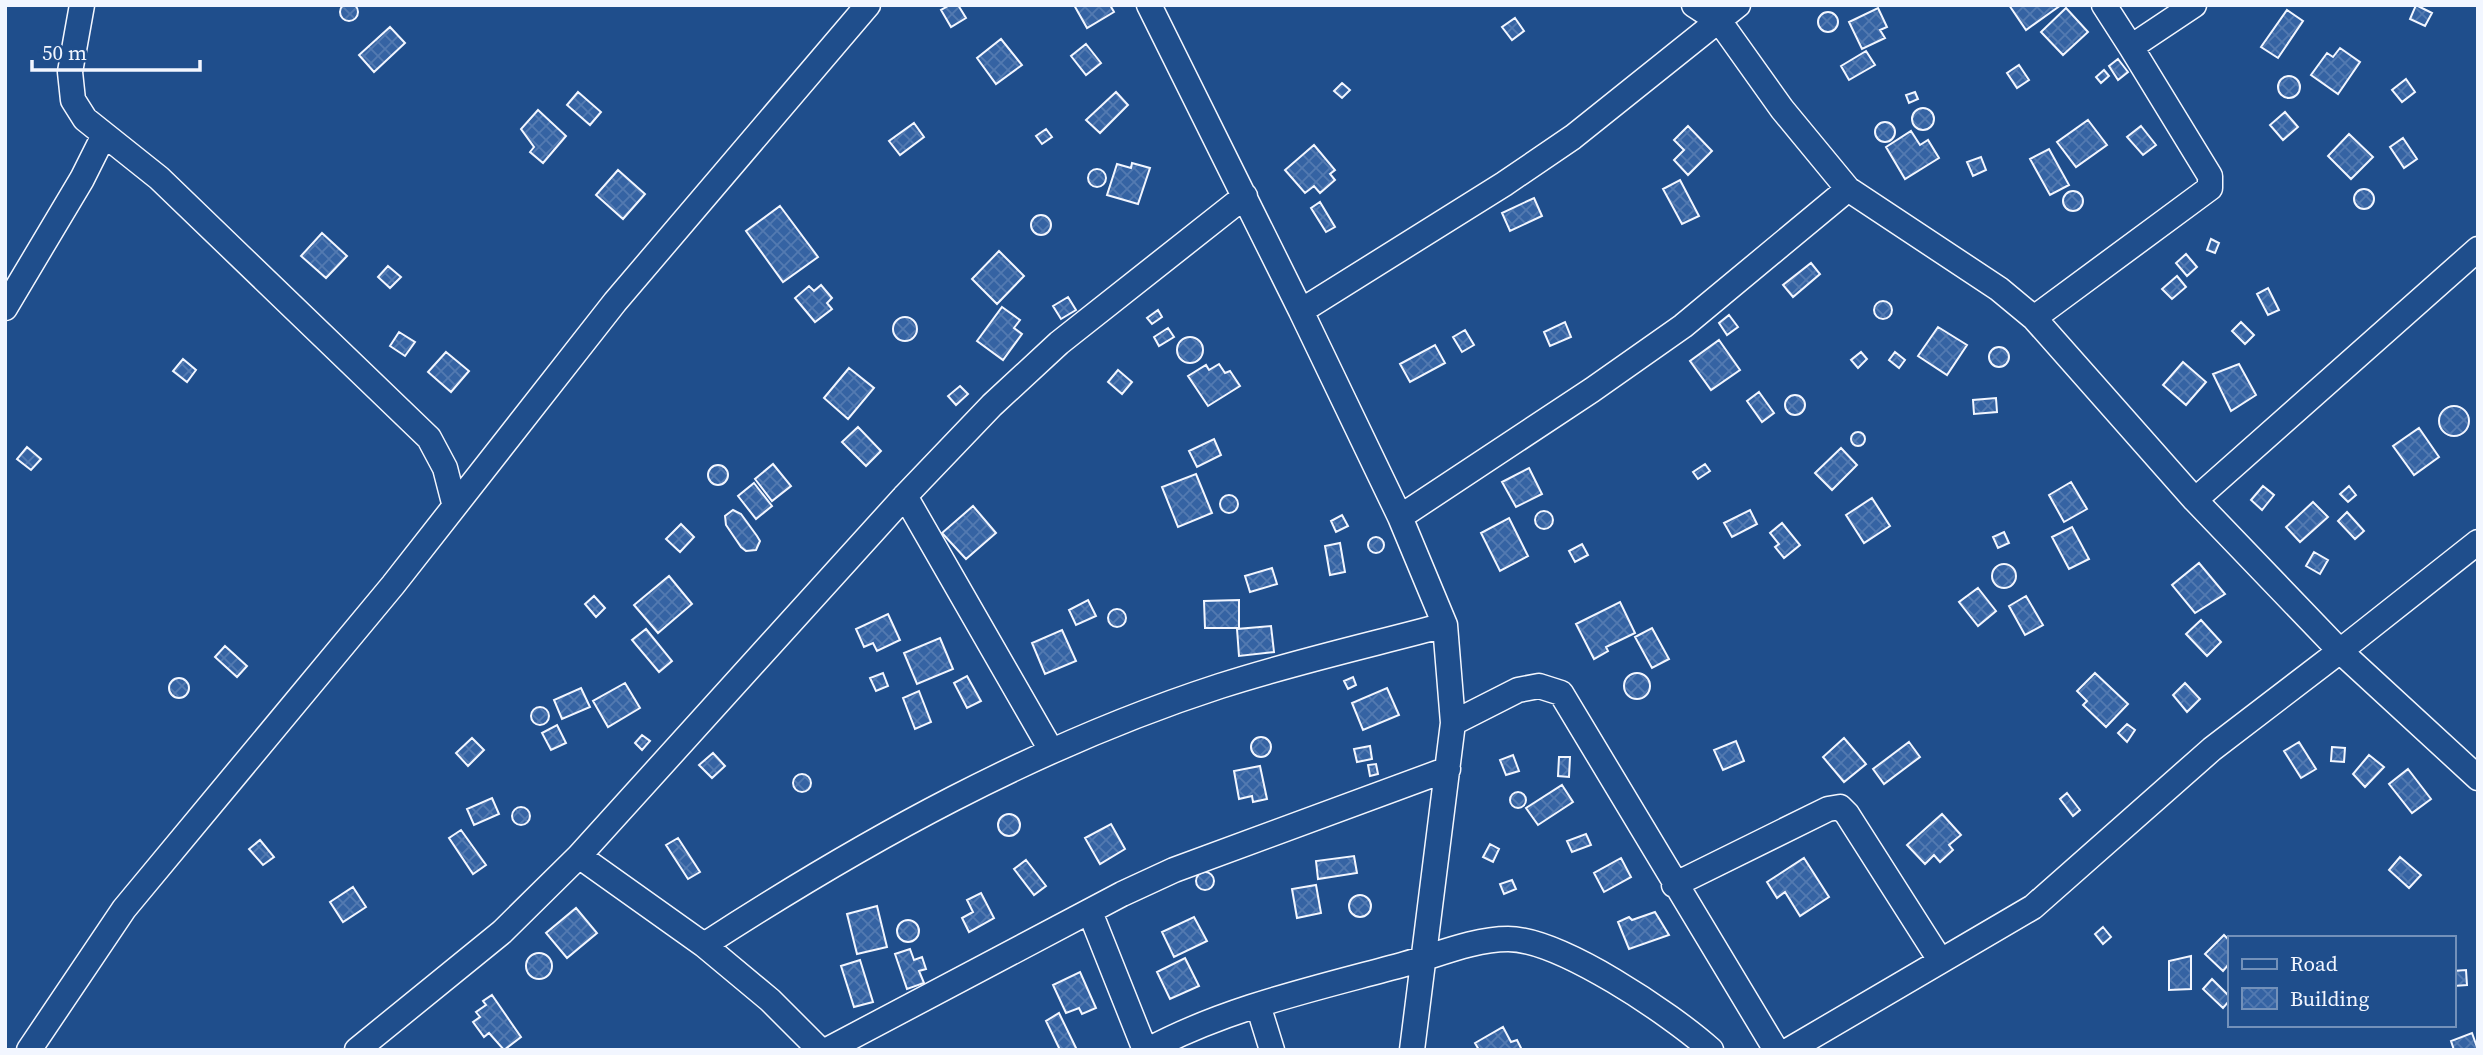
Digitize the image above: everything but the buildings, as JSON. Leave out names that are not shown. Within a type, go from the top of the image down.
[{"type":"street","points":[[82,5],[72,44],[70,72],[73,100],[85,119],[159,178],[429,438],[445,468],[454,503]]},
{"type":"street","points":[[29,1050],[124,909],[393,585],[454,503],[615,302],[800,81],[868,5]]},
{"type":"street","points":[[1149,5],[1245,196],[1400,517],[1445,625],[1453,723],[1426,959],[1412,1050]]},
{"type":"street","points":[[1694,5],[1720,22],[1782,109],[1848,189],[1999,289],[2034,318],[2195,500],[2340,650],[2478,778]]},
{"type":"street","points":[[1301,311],[1504,184],[1573,137],[1738,5]]},
{"type":"street","points":[[2034,318],[2210,188],[2210,176],[2104,5]]},
{"type":"street","points":[[2132,47],[2194,5]]},
{"type":"street","points":[[5,308],[82,179],[104,135]]},
{"type":"street","points":[[1400,517],[1592,390],[1683,326],[1848,189]]},
{"type":"street","points":[[371,1046],[502,932],[579,856],[905,496],[992,405],[1059,343],[1245,196]]},
{"type":"street","points":[[2195,500],[2478,250]]},
{"type":"street","points":[[905,496],[1051,750]]},
{"type":"street","points":[[1789,1050],[2049,895],[2212,749],[2478,542]]},
{"type":"street","points":[[704,945],[802,882],[871,842],[1051,750],[1219,686],[1445,625]]},
{"type":"street","points":[[1453,723],[1518,690],[1539,686],[1561,693],[1674,885],[1776,1050]]},
{"type":"street","points":[[827,1050],[1122,894],[1214,853],[1448,769]]},
{"type":"street","points":[[1674,885],[1828,810],[1840,807],[1940,960]]},
{"type":"street","points":[[579,856],[704,945],[770,1000],[820,1050]]},
{"type":"street","points":[[1090,912],[1147,1050],[1227,1014],[1508,939],[1542,945],[1580,961],[1711,1050]]},
{"type":"street","points":[[1258,1005],[1272,1050]]}]
